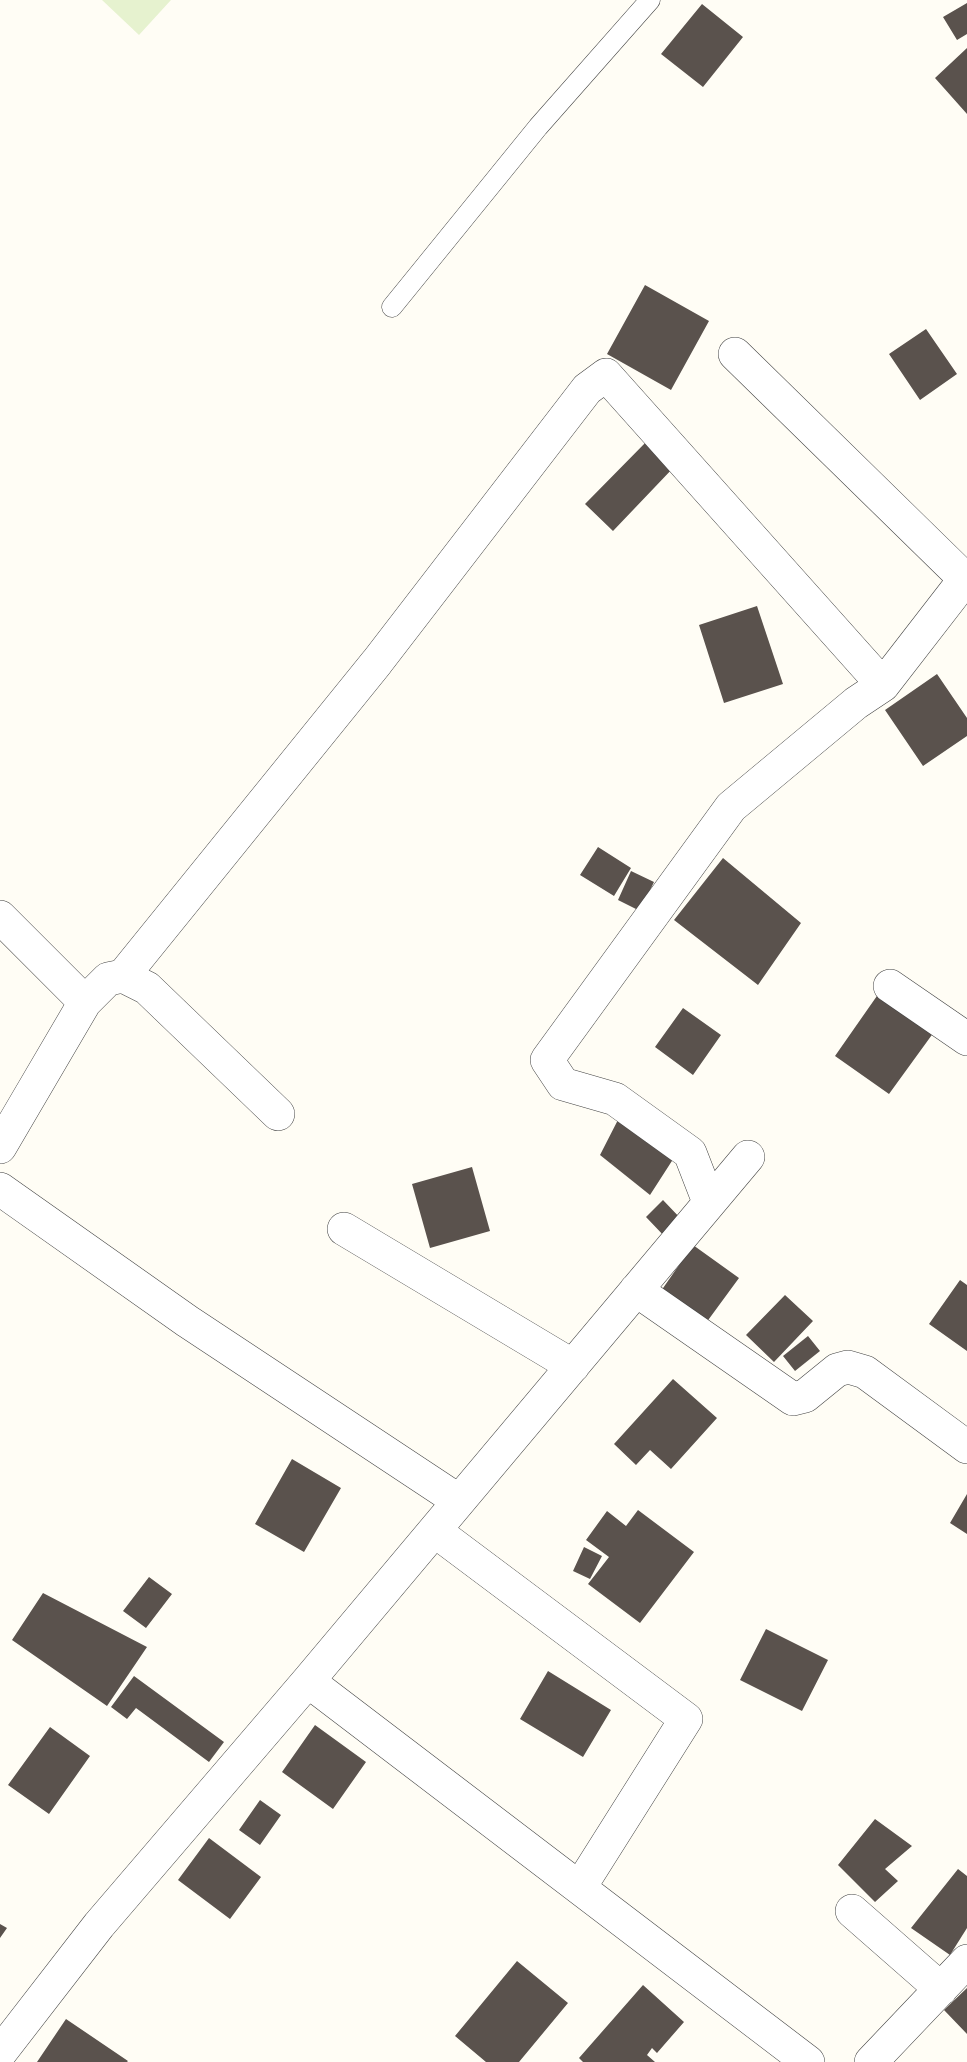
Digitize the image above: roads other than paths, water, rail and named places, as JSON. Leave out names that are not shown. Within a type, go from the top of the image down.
[{"type":"street","points":[[709,1202],[690,1153],[615,1099],[563,1084],[547,1060],[731,807],[856,703],[883,685],[966,578],[735,354]]},
{"type":"street","points":[[123,976],[376,662],[587,389],[606,375],[883,685]]},
{"type":"street","points":[[0,917],[85,1002]]},
{"type":"street","points":[[0,1147],[85,1002],[108,979],[123,976],[147,988],[278,1114]]},
{"type":"street","points":[[890,986],[967,1039]]},
{"type":"street","points":[[0,2053],[99,1925],[308,1682],[748,1156]]},
{"type":"street","points":[[0,1189],[187,1321],[459,1501]]},
{"type":"street","points":[[344,1228],[573,1366]]},
{"type":"street","points":[[636,1290],[794,1398],[805,1396],[837,1370],[848,1367],[865,1372],[967,1447]]},
{"type":"street","points":[[435,1531],[686,1719],[580,1887]]},
{"type":"street","points":[[308,1682],[808,2062]]},
{"type":"street","points":[[852,1911],[941,1989]]},
{"type":"street","points":[[871,2062],[967,1961]]},
{"type":"lane","points":[[392,307],[538,128],[650,0]]}]
